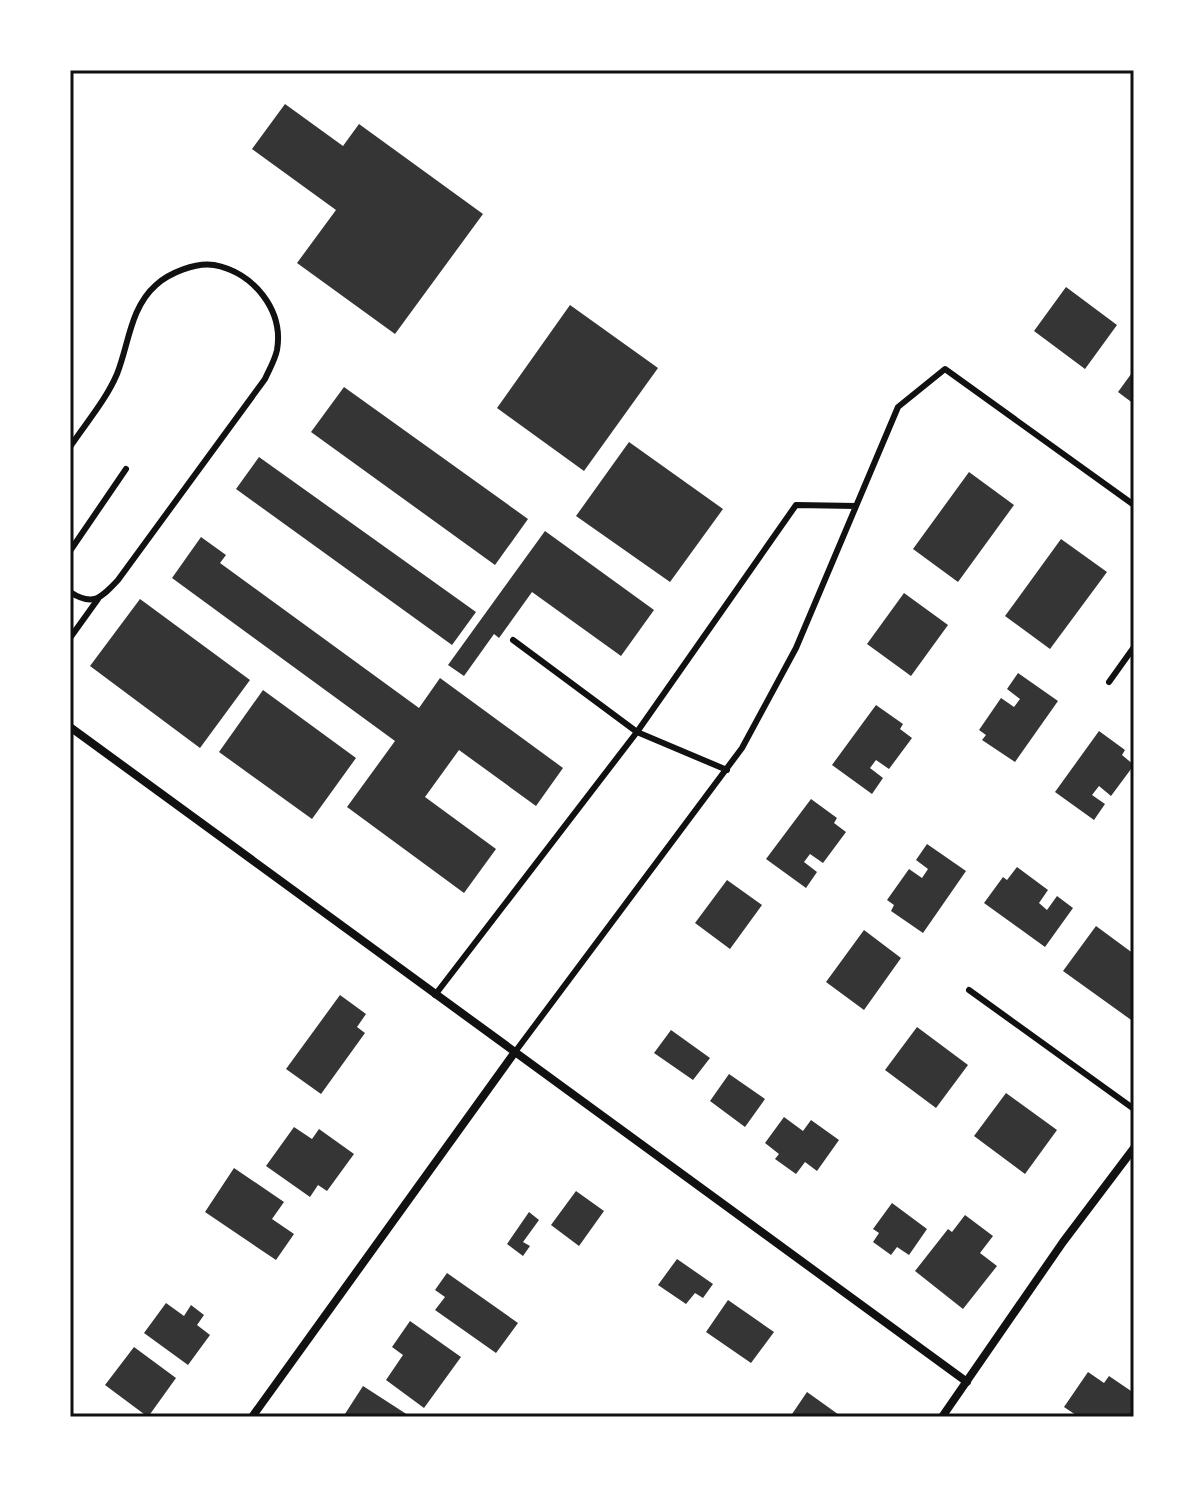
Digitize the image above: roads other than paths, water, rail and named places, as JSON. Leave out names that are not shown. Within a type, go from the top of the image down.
[{"type":"street","points":[[70,727],[967,1382]]},
{"type":"street","points":[[252,1417],[515,1052]]},
{"type":"street","points":[[942,1417],[1063,1242],[1134,1148]]},
{"type":"lane","points":[[70,447],[112,383],[132,322],[155,285],[175,273],[213,265],[238,273],[258,289],[273,314],[278,336],[276,352],[265,379],[118,580],[99,597],[70,638]]},
{"type":"lane","points":[[515,1052],[742,748],[796,648],[898,407],[945,369],[1134,505]]},
{"type":"lane","points":[[70,551],[126,469]]},
{"type":"lane","points":[[435,995],[637,732],[796,505],[856,506]]},
{"type":"lane","points":[[70,592],[90,601],[99,597]]},
{"type":"lane","points":[[513,640],[637,732],[727,770]]},
{"type":"lane","points":[[1109,682],[1134,647]]},
{"type":"lane","points":[[969,990],[1134,1109]]}]
